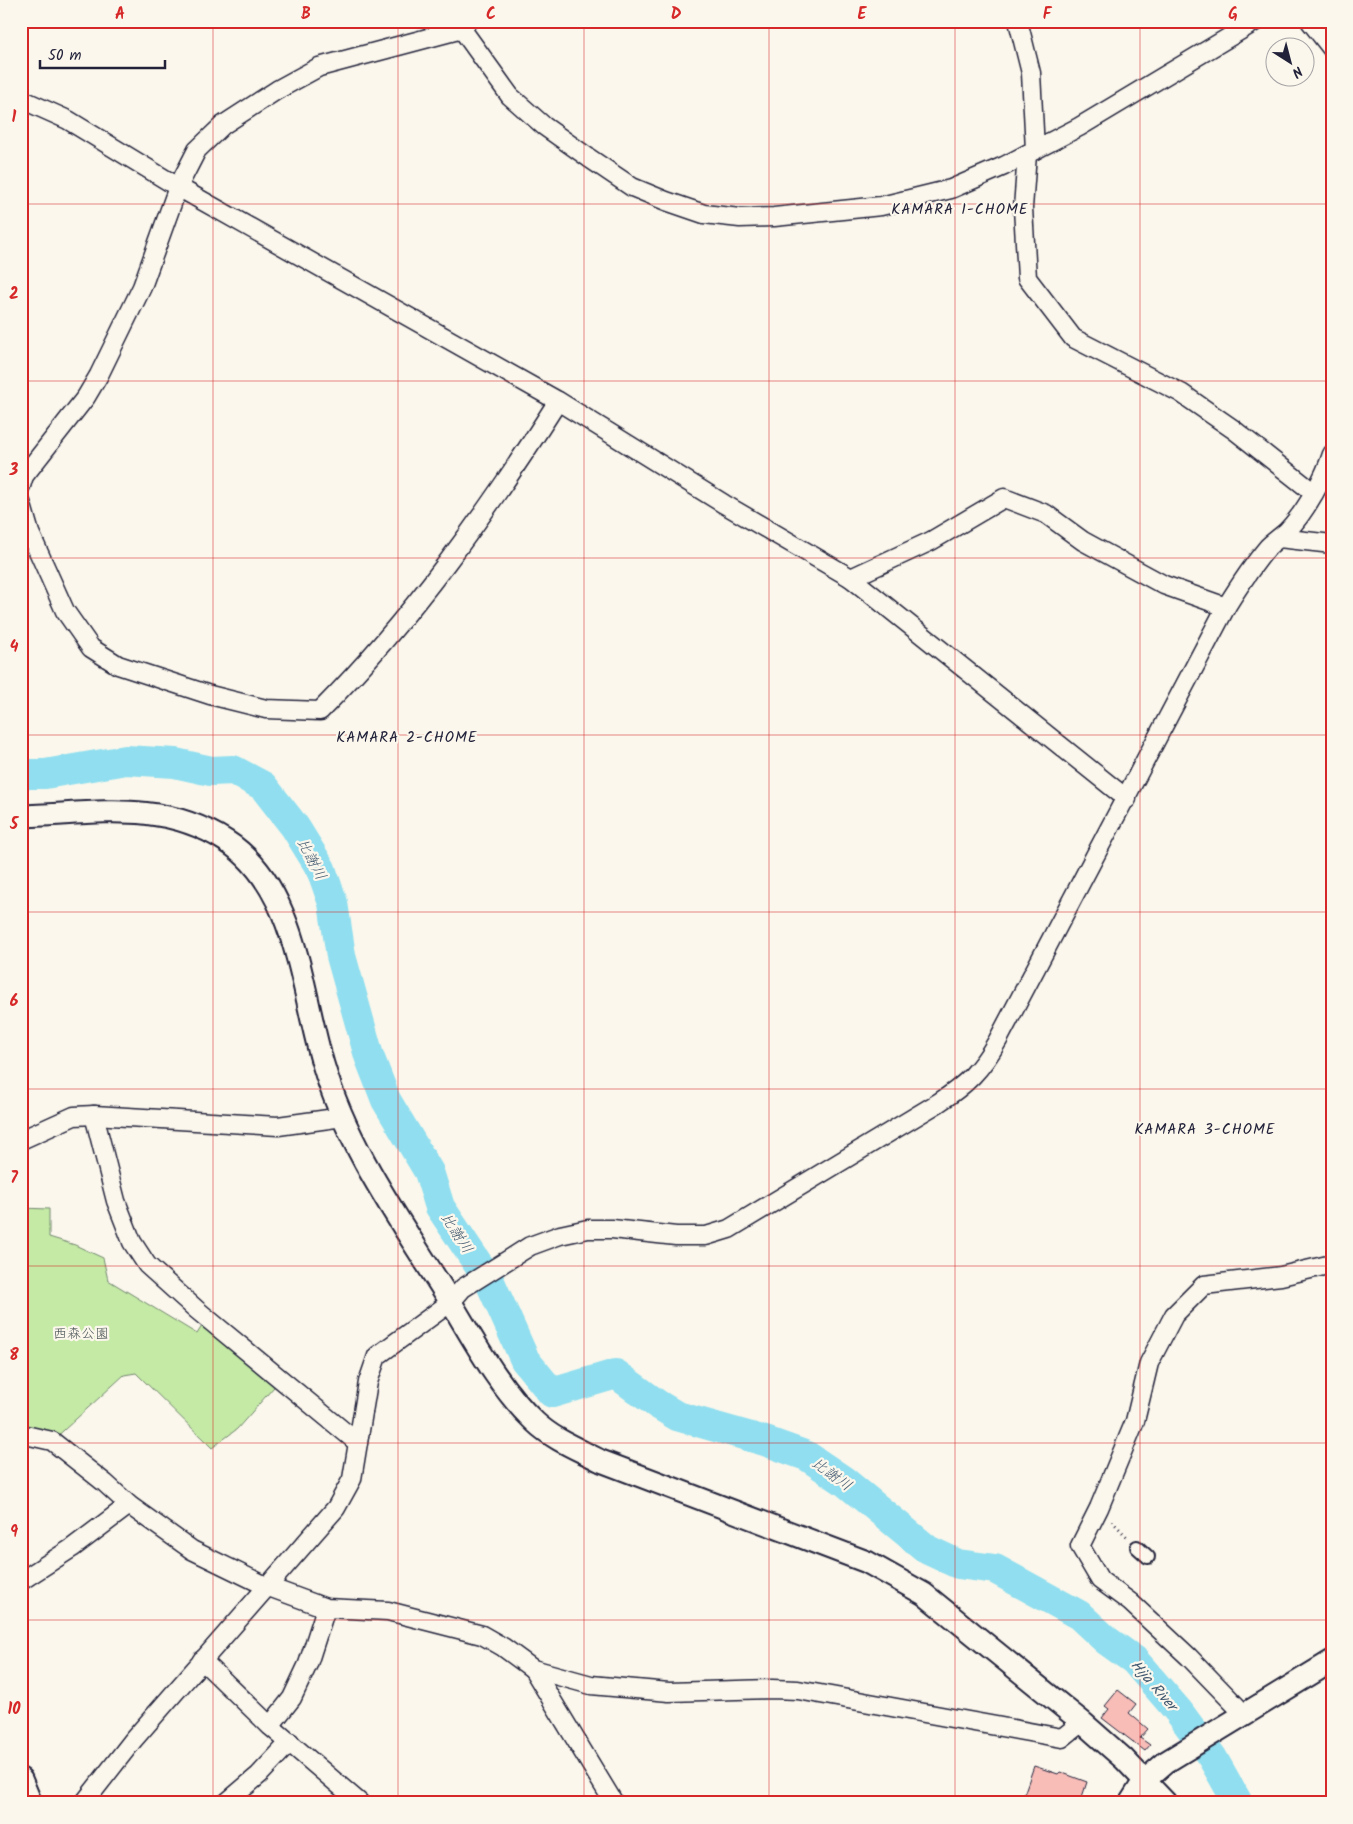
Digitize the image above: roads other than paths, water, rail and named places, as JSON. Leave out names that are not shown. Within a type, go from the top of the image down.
[{"type":"street","points":[[1018,21],[1031,72],[1031,152],[1022,208],[1027,278],[1073,338],[1131,370],[1181,393],[1234,428],[1314,493]]},
{"type":"street","points":[[21,486],[24,476],[86,397],[99,375],[142,287],[178,187],[197,150],[223,125],[277,90],[319,67],[462,24],[510,96],[544,126],[632,187],[704,214],[740,218],[774,217],[881,206],[951,189],[1031,152],[1078,127],[1256,21]]},
{"type":"street","points":[[1310,21],[1332,49]]},
{"type":"street","points":[[21,98],[68,120],[178,187],[558,401],[724,504],[851,578],[1127,799]]},
{"type":"street","points":[[21,502],[30,533],[65,611],[90,648],[118,665],[210,695],[266,709],[320,711],[355,676],[411,609],[511,475],[558,401]]},
{"type":"street","points":[[84,1803],[202,1660],[336,1508],[352,1479],[368,1382],[377,1356],[457,1295],[530,1246],[560,1234],[588,1229],[612,1228],[686,1236],[706,1236],[729,1229],[965,1085],[986,1062],[1127,799],[1226,607],[1241,582],[1268,547],[1289,529],[1314,493],[1332,454]]},
{"type":"street","points":[[851,578],[931,542],[1004,498],[1046,514],[1083,541],[1164,585],[1226,607]]},
{"type":"street","points":[[1279,538],[1332,544]]},
{"type":"street","points":[[21,816],[135,811],[179,818],[206,829],[229,842],[246,856],[264,877],[278,904],[294,947],[323,1065],[343,1117],[371,1173],[457,1295],[503,1386],[536,1422],[559,1440],[601,1461],[867,1562],[924,1594],[1082,1722],[1124,1760],[1166,1803]]},
{"type":"street","points":[[21,1140],[74,1116],[94,1115],[278,1126],[343,1117]]},
{"type":"street","points":[[94,1115],[116,1202],[132,1242],[147,1265],[197,1310],[358,1443]]},
{"type":"street","points":[[1244,1714],[1183,1651],[1130,1602],[1100,1580],[1080,1546],[1099,1508],[1135,1421],[1149,1363],[1174,1315],[1204,1285],[1280,1276],[1332,1264]]},
{"type":"street","points":[[21,1434],[52,1441],[105,1483],[129,1506],[192,1550],[266,1586],[326,1608],[388,1611],[482,1636],[503,1647],[533,1669],[591,1685],[669,1692],[798,1690],[1062,1738],[1082,1722]]},
{"type":"street","points":[[21,1580],[72,1548],[129,1506]]},
{"type":"street","points":[[1137,1546],[1148,1557]]},
{"type":"street","points":[[270,1726],[292,1698],[308,1664],[326,1608]]},
{"type":"street","points":[[202,1660],[270,1726],[360,1803]]},
{"type":"street","points":[[1130,1803],[1152,1773],[1184,1751],[1332,1661]]},
{"type":"street","points":[[533,1669],[614,1803]]},
{"type":"street","points":[[226,1803],[259,1774],[290,1742]]},
{"type":"street","points":[[21,1779],[31,1803]]},
{"type":"waterway","name":"比謝川","points":[[21,774],[45,774],[126,760],[175,763],[211,771],[233,770],[263,786],[295,827],[321,869],[333,903],[341,956],[369,1056],[386,1100],[429,1172],[440,1207],[490,1282],[525,1360],[552,1393],[616,1374],[677,1416],[765,1441],[807,1456],[844,1481],[928,1550],[958,1564],[995,1569],[1079,1615],[1106,1640],[1134,1660],[1179,1712],[1212,1757],[1238,1803]]},
{"type":"district","name":"KAMARA 1-CHOME","points":[[960,209]]},
{"type":"district","name":"KAMARA 2-CHOME","points":[[407,737]]},
{"type":"district","name":"KAMARA 3-CHOME","points":[[1205,1129]]},
{"type":"park label","name":"西森公園","points":[[81,1333]]},
{"type":"water label","name":"Hija River","points":[[1154,1685]]}]
